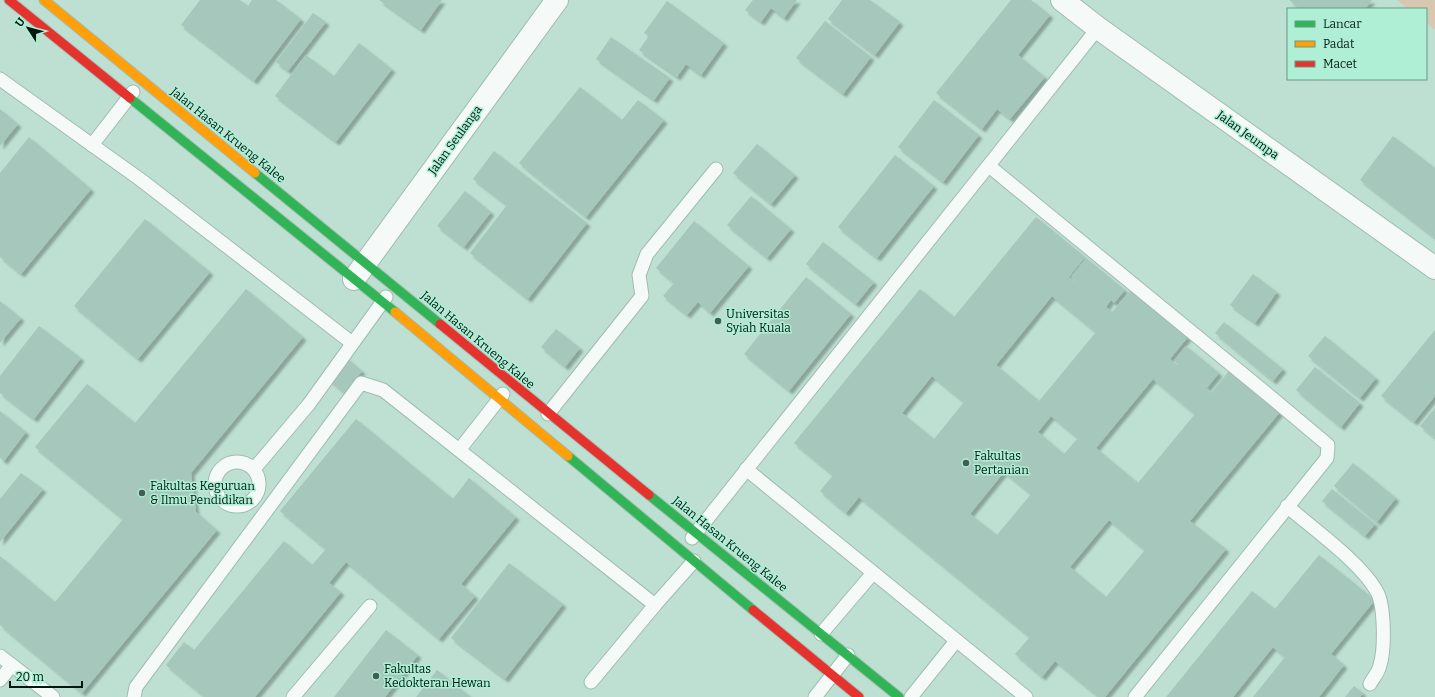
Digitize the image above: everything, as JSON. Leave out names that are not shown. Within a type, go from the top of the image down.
[{"type":"street","name":"Jalan Hasan Krueng Kalee","points":[[44,0],[142,80],[359,272],[382,302],[859,697]]},
{"type":"street","name":"Jalan Jeumpa","points":[[1062,0],[1098,28],[1435,268]]},
{"type":"street","name":"Jalan Hasan Krueng Kalee","points":[[11,1],[130,97],[359,272],[393,285],[548,414],[899,697]]},
{"type":"street","name":"Jalan Seulanga","points":[[359,272],[553,2]]},
{"type":"lane","points":[[682,551],[1098,28]]},
{"type":"lane","points":[[0,79],[141,180],[352,344]]},
{"type":"lane","points":[[92,145],[142,80]]},
{"type":"lane","points":[[989,166],[1328,445],[1327,458],[1135,697]]},
{"type":"lane","points":[[548,414],[642,296],[639,275],[647,254],[716,169]]},
{"type":"lane","points":[[254,469],[309,404],[393,285]]},
{"type":"lane","points":[[134,697],[136,686],[362,383],[383,390],[460,449],[655,605]]},
{"type":"lane","points":[[460,449],[512,384]]},
{"type":"lane","points":[[746,469],[1026,697]]},
{"type":"lane","points":[[1287,506],[1357,566],[1376,590],[1382,606],[1383,632],[1380,665],[1370,684]]},
{"type":"lane","points":[[591,682],[694,561]]},
{"type":"lane","points":[[821,634],[873,573]]},
{"type":"lane","points":[[293,697],[370,606]]},
{"type":"lane","points":[[911,697],[956,641]]},
{"type":"lane","points":[[815,697],[848,655]]},
{"type":"lane","points":[[0,656],[53,697]]},
{"type":"lane","points":[[0,680],[12,665]]},
{"type":"shaded area","points":[[1397,0],[1435,0],[1435,30],[1427,24],[1427,8],[1407,8]]},
{"type":"building","points":[[200,0],[240,0],[248,6],[252,0],[276,0],[301,19],[254,81],[181,25]]},
{"type":"building","points":[[379,0],[442,0],[421,30]]},
{"type":"building","points":[[753,0],[797,0],[784,18],[771,8],[761,22],[745,10]]},
{"type":"building","points":[[842,0],[870,0],[900,22],[875,55],[828,19]]},
{"type":"building","points":[[1011,0],[1031,0],[1050,15],[1018,55],[1045,77],[1010,119],[997,109],[982,129],[936,93]]},
{"type":"building","points":[[1289,0],[1372,0],[1366,8],[1299,8]]},
{"type":"building","points":[[667,1],[724,43],[701,75],[686,64],[677,77],[639,50],[649,36],[644,33]]},
{"type":"building","points":[[313,13],[326,22],[288,71],[276,62]]},
{"type":"building","points":[[825,21],[871,57],[843,94],[796,58]]},
{"type":"building","points":[[611,37],[670,78],[654,100],[596,59]]},
{"type":"building","points":[[359,43],[392,69],[336,142],[275,96],[306,55],[334,76]]},
{"type":"building","points":[[580,87],[622,120],[638,100],[664,120],[586,217],[519,163]]},
{"type":"building","points":[[934,100],[979,135],[943,182],[898,147]]},
{"type":"building","points":[[0,109],[18,124],[0,146]]},
{"type":"building","points":[[1393,136],[1435,168],[1435,238],[1360,180]]},
{"type":"building","points":[[29,137],[91,189],[21,274],[0,257],[0,173]]},
{"type":"building","points":[[757,144],[795,175],[771,204],[733,173]]},
{"type":"building","points":[[494,151],[587,223],[528,299],[470,253],[507,205],[473,179]]},
{"type":"building","points":[[895,155],[934,186],[877,258],[838,227]]},
{"type":"building","points":[[465,191],[491,212],[464,247],[437,226]]},
{"type":"building","points":[[751,196],[791,229],[767,258],[727,225]]},
{"type":"building","name":"Fakultas Pertanian","points":[[1036,217],[1085,257],[1069,277],[1112,312],[1131,290],[1188,337],[1170,359],[1211,393],[1229,371],[1280,412],[1190,521],[1226,549],[1105,697],[1099,697],[1055,661],[1042,677],[1015,654],[1030,637],[859,497],[846,513],[820,491],[833,475],[794,443],[920,289],[954,317]],"holes":[[[1052,296],[1096,332],[1039,401],[996,365]],[[932,376],[964,402],[934,439],[902,413]],[[1153,379],[1195,414],[1138,483],[1096,448]],[[1051,416],[1078,438],[1064,454],[1038,432]],[[1004,472],[1031,494],[997,535],[970,514]],[[1109,520],[1145,550],[1106,597],[1070,567]]]},
{"type":"building","points":[[145,219],[210,272],[138,359],[74,306]]},
{"type":"building","points":[[694,221],[749,266],[710,313],[698,302],[687,315],[663,296],[674,283],[656,268]]},
{"type":"building","points":[[823,242],[874,282],[856,304],[806,264]]},
{"type":"building","points":[[1086,258],[1125,290],[1114,303],[1111,300],[1106,307],[1071,277]]},
{"type":"building","points":[[1253,274],[1277,292],[1255,323],[1230,305]]},
{"type":"building","points":[[806,277],[851,314],[789,391],[744,354]]},
{"type":"building","name":"Fakultas Keguruan & Ilmu Pendidikan","points":[[246,289],[303,337],[191,473],[196,512],[217,530],[82,693],[0,625],[0,556],[55,602],[123,519],[35,447],[87,384],[135,423]]},
{"type":"building","points":[[0,301],[21,318],[0,343]]},
{"type":"building","points":[[1224,322],[1283,369],[1273,381],[1215,333]]},
{"type":"building","points":[[39,326],[81,358],[34,419],[0,393],[0,376]]},
{"type":"building","points":[[556,329],[580,348],[565,367],[541,347]]},
{"type":"building","points":[[1435,330],[1435,396],[1414,422],[1381,396]]},
{"type":"building","points":[[1325,336],[1376,378],[1360,398],[1308,356]]},
{"type":"building","points":[[1186,346],[1219,373],[1207,388],[1174,361]]},
{"type":"building","points":[[347,358],[362,371],[345,393],[329,380]]},
{"type":"building","points":[[1315,367],[1360,403],[1341,427],[1296,390]]},
{"type":"building","points":[[1435,408],[1435,438],[1420,426]]},
{"type":"building","points":[[0,411],[26,432],[4,461],[0,458]]},
{"type":"building","points":[[356,419],[453,499],[469,478],[516,517],[461,584],[475,596],[439,639],[346,562],[329,583],[341,592],[255,697],[205,697],[166,665],[184,642],[194,650],[284,541],[312,565],[326,549],[280,511]]},
{"type":"building","points":[[1353,463],[1396,498],[1377,522],[1334,486]]},
{"type":"building","points":[[21,473],[43,489],[0,542],[0,499]]},
{"type":"building","points":[[1332,489],[1375,524],[1365,536],[1322,501]]},
{"type":"building","points":[[1319,555],[1375,600],[1331,654],[1344,665],[1319,697],[1253,697],[1285,657],[1273,647],[1233,697],[1166,697],[1252,591],[1275,609]]},
{"type":"building","points":[[509,563],[563,604],[505,679],[451,638]]},
{"type":"building","name":"Fakultas Kedokteran Hewan","points":[[386,630],[418,655],[385,697],[334,697]]},
{"type":"building","name":"Fakultas Kedokteran Hewan","points":[[437,670],[471,697],[416,697]]},
{"type":"building","points":[[1354,686],[1363,693],[1360,697],[1345,697]]},
{"type":"traffic: fast","points":[[130,98],[395,312]]},
{"type":"traffic: fast","points":[[255,173],[440,324]]},
{"type":"traffic: fast","points":[[568,456],[753,610]]},
{"type":"traffic: fast","points":[[649,495],[899,697]]},
{"type":"traffic: slow","points":[[44,0],[255,173]]},
{"type":"traffic: slow","points":[[395,312],[568,456]]},
{"type":"traffic: jam","points":[[9,0],[130,98]]},
{"type":"traffic: jam","points":[[440,324],[649,495]]},
{"type":"traffic: jam","points":[[753,610],[859,697]]},
{"type":"place","name":"Universitas Syiah Kuala","points":[[718,321]]},
{"type":"place","name":"Fakultas Pertanian","points":[[966,463]]},
{"type":"place","name":"Fakultas Keguruan & Ilmu Pendidikan","points":[[142,493]]},
{"type":"place","name":"Fakultas Kedokteran Hewan","points":[[376,676]]}]
